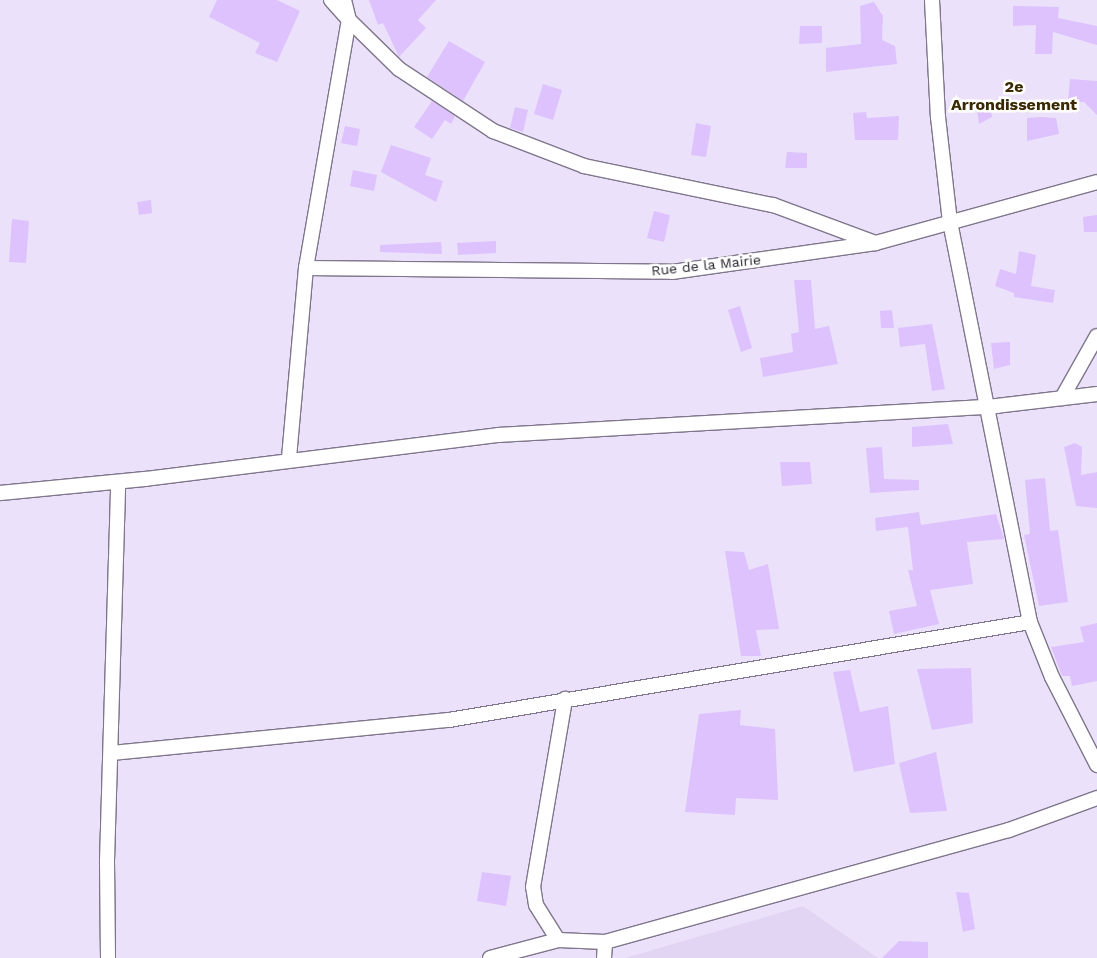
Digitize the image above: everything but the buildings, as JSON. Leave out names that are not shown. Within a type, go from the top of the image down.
[{"type":"street","points":[[332,0],[349,20],[399,69],[493,131],[584,166],[773,205],[876,243]]},
{"type":"street","points":[[289,458],[306,268],[349,20],[344,0]]},
{"type":"street","points":[[932,0],[938,117],[950,222],[1030,622],[1052,677],[1097,765]]},
{"type":"street","name":"Rue de la Mairie","points":[[306,268],[672,272],[876,243],[1097,182]]},
{"type":"street","points":[[1062,398],[1097,336]]},
{"type":"street","points":[[0,493],[118,482],[289,458],[498,435],[988,407],[1097,394]]},
{"type":"street","points":[[108,958],[118,482]]},
{"type":"street","points":[[111,752],[449,720],[1030,622]]},
{"type":"street","points":[[558,940],[536,905],[533,887],[565,699]]},
{"type":"street","points":[[490,958],[558,940],[605,942],[1009,830],[1097,798]]},
{"type":"street","points":[[604,958],[605,942]]},
{"type":"shaded area","points":[[803,906],[878,958],[625,958]]},
{"type":"district","name":"2e Arrondissement","points":[[1014,96]]}]
